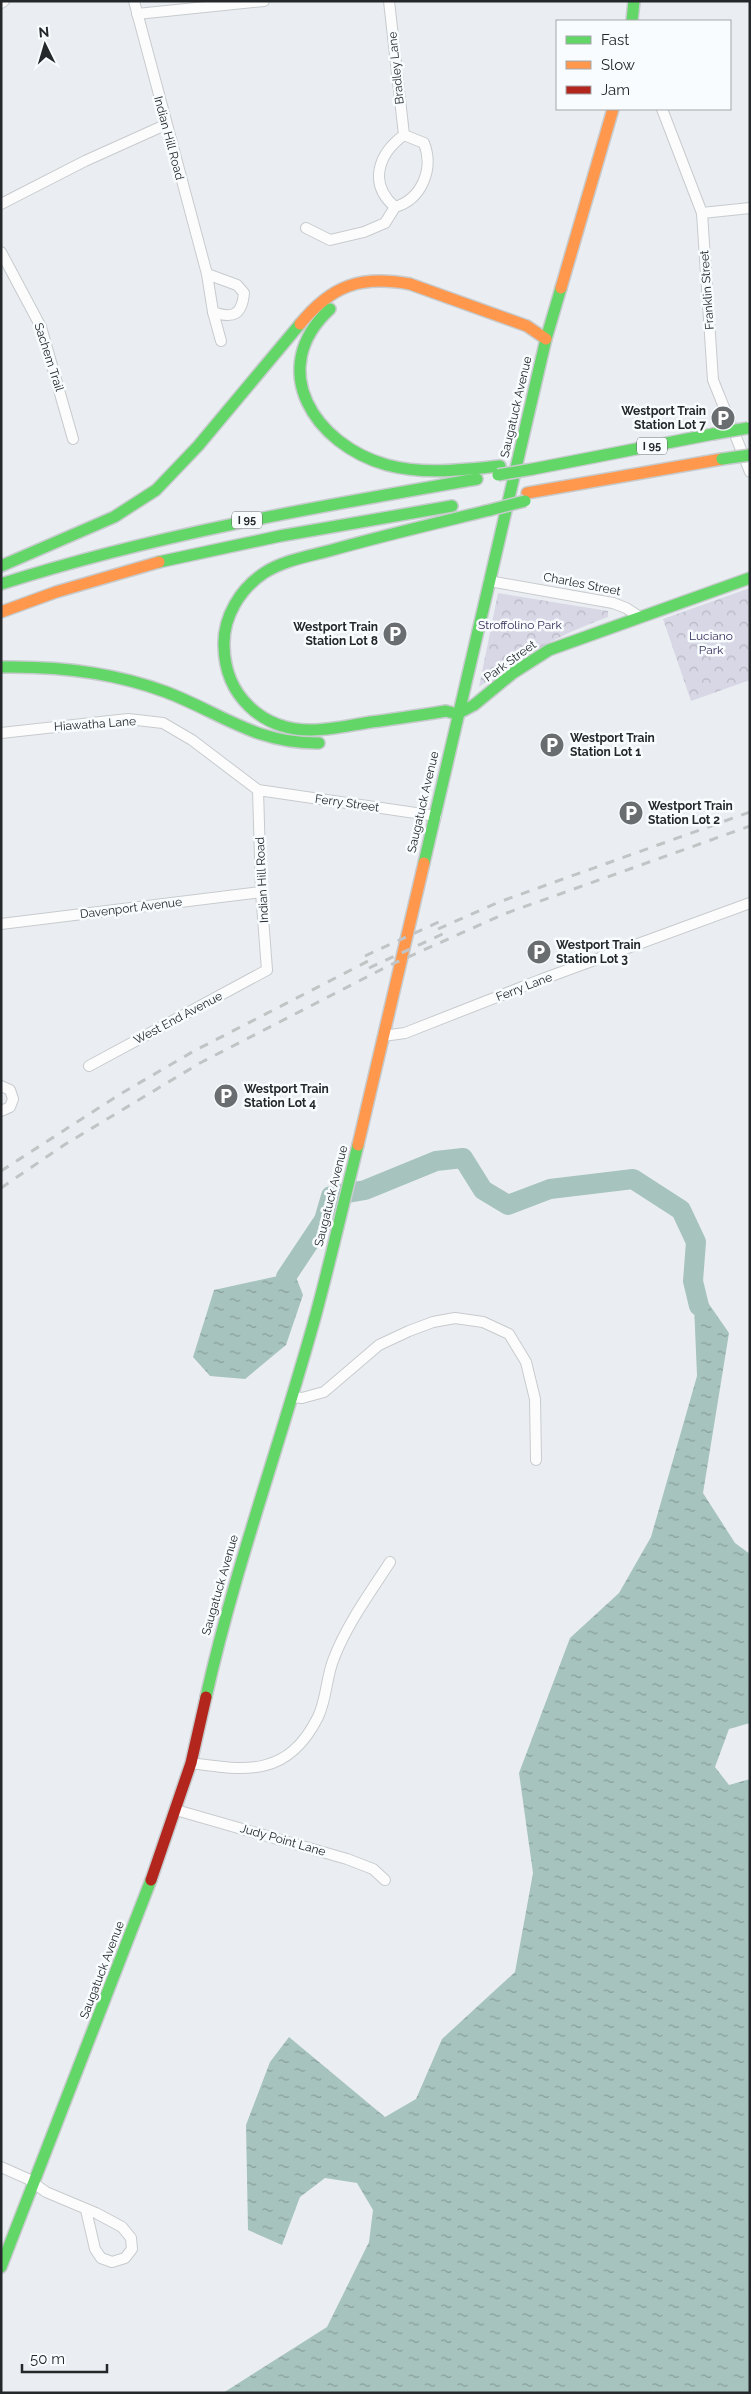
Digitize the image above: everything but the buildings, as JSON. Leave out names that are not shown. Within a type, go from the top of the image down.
[{"type":"main road","points":[[632,20],[634,1]]},
{"type":"main road","name":"Saugatuck Avenue","points":[[1,2267],[176,1810],[190,1763],[217,1647],[252,1522],[316,1315],[348,1186],[410,913],[436,816],[457,714],[546,338],[613,110]]},
{"type":"main road","points":[[1,566],[114,517],[156,490],[198,446],[306,316],[328,295],[339,288],[359,282],[380,279],[410,284],[527,326],[546,338]]},
{"type":"main road","points":[[499,471],[416,470],[376,462],[350,450],[322,427],[306,402],[300,377],[301,356],[317,323],[334,306],[356,294],[379,291],[406,294],[529,338],[546,338]]},
{"type":"main road","name":"I 95","points":[[1,584],[92,555],[171,535],[499,471],[590,458],[749,428]]},
{"type":"main road","name":"I 95","points":[[1,612],[96,578],[184,556],[468,503],[491,504],[602,480],[750,455]]},
{"type":"main road","points":[[457,714],[446,711],[322,730],[303,731],[274,725],[250,709],[232,683],[224,653],[224,632],[230,612],[241,594],[255,580],[272,569],[491,504]]},
{"type":"main road","points":[[640,617],[750,578]]},
{"type":"main road","name":"Park Street","points":[[394,731],[443,722],[474,705],[513,673],[549,650],[640,617]]},
{"type":"main road","points":[[1,667],[64,668],[116,677],[183,699],[264,736],[291,743],[331,742]]},
{"type":"street","name":"Indian Hill Road","points":[[134,1],[165,125],[207,274],[213,312],[221,341]]},
{"type":"street","points":[[136,14],[264,1]]},
{"type":"street","name":"Bradley Lane","points":[[389,1],[404,135]]},
{"type":"street","name":"Franklin Street","points":[[662,110],[702,213],[714,380],[750,472]]},
{"type":"street","points":[[1,204],[85,161],[165,125]]},
{"type":"street","points":[[306,228],[330,240],[364,232],[385,223],[395,207],[407,203],[423,184],[428,169],[429,154],[424,143],[404,135],[385,152],[380,170],[380,189],[386,199],[395,207]]},
{"type":"street","points":[[702,213],[750,208]]},
{"type":"street","name":"Sachem Trail","points":[[1,252],[41,327],[73,439]]},
{"type":"street","points":[[207,274],[237,285],[244,293],[243,306],[234,315],[224,316],[213,312]]},
{"type":"street","name":"Charles Street","points":[[489,581],[613,603],[626,608],[640,617]]},
{"type":"street","name":"Hiawatha Lane","points":[[1,733],[128,719],[163,723],[192,740],[258,790]]},
{"type":"street","name":"Indian Hill Road","points":[[258,790],[261,892],[267,970]]},
{"type":"street","name":"Ferry Street","points":[[258,790],[436,816]]},
{"type":"street","name":"Davenport Avenue","points":[[1,924],[261,892]]},
{"type":"street","name":"Ferry Lane","points":[[383,1036],[405,1033],[577,966],[750,903]]},
{"type":"street","name":"West End Avenue","points":[[89,1066],[267,970]]},
{"type":"street","points":[[1,1086],[10,1090],[13,1099],[10,1107],[1,1111]]},
{"type":"street","points":[[292,1397],[302,1398],[324,1392],[379,1345],[409,1331],[433,1322],[455,1318],[483,1322],[509,1334],[526,1362],[535,1399],[536,1460]]},
{"type":"street","points":[[190,1763],[242,1770],[254,1769],[278,1761],[299,1745],[318,1716],[329,1673],[338,1649],[358,1611],[390,1562]]},
{"type":"street","name":"Judy Point Lane","points":[[176,1810],[348,1859],[373,1869],[385,1880]]},
{"type":"street","points":[[1,2167],[34,2183],[46,2192],[122,2226],[131,2238],[132,2249],[125,2258],[112,2262],[101,2258],[95,2249],[86,2210]]},
{"type":"green space","name":"Luciano Park","points":[[750,588],[750,680],[691,701],[663,619]]},
{"type":"green space","name":"Stroffolino Park","points":[[498,593],[608,611],[608,617],[573,631],[541,647],[479,687]]},
{"type":"water","points":[[278,1276],[296,1277],[303,1295],[286,1345],[245,1379],[210,1376],[193,1357],[214,1290]]},
{"type":"water","points":[[693,1281],[729,1333],[703,1493],[735,1543],[750,1554],[750,1723],[729,1729],[715,1767],[729,1785],[750,1779],[750,2393],[223,2393],[327,2327],[369,2242],[373,2210],[357,2183],[325,2178],[300,2197],[282,2245],[248,2230],[246,2125],[270,2062],[289,2037],[385,2117],[416,2099],[442,2039],[515,1972],[533,1873],[519,1773],[570,1638],[619,1593],[651,1537],[697,1376]]},
{"type":"waterway","points":[[286,1277],[324,1220],[331,1196],[365,1190],[436,1161],[463,1158],[483,1190],[508,1205],[550,1189],[633,1179],[681,1210],[696,1242],[693,1281],[699,1306]]},
{"type":"railway","points":[[438,929],[499,902],[750,812]]},
{"type":"railway","points":[[1,1188],[64,1145],[200,1063],[388,966],[504,914],[750,826]]},
{"type":"railway","points":[[365,956],[445,919]]},
{"type":"railway","points":[[369,968],[449,931]]},
{"type":"railway","points":[[1,1171],[122,1093],[194,1051],[376,957]]},
{"type":"traffic: fast","points":[[632,20],[634,1]]},
{"type":"traffic: fast","points":[[424,863],[546,339],[561,288]]},
{"type":"traffic: fast","points":[[330,309],[311,332],[301,356],[300,379],[307,402],[320,423],[339,441],[361,455],[401,468],[444,471],[500,466]]},
{"type":"traffic: fast","points":[[1,566],[114,517],[156,490],[198,446],[300,324]]},
{"type":"traffic: fast","points":[[713,434],[748,428]]},
{"type":"traffic: fast","points":[[533,469],[713,434]]},
{"type":"traffic: fast","points":[[722,459],[750,455]]},
{"type":"traffic: fast","points":[[498,475],[533,469]]},
{"type":"traffic: fast","points":[[1,584],[60,566],[178,536],[297,511],[477,479]]},
{"type":"traffic: fast","points":[[490,510],[525,501]]},
{"type":"traffic: fast","points":[[159,562],[280,536],[452,506]]},
{"type":"traffic: fast","points":[[457,714],[446,711],[318,730],[293,728],[277,724],[262,717],[239,695],[231,680],[226,664],[224,635],[230,614],[241,595],[255,580],[272,569],[306,556],[490,510]]},
{"type":"traffic: fast","points":[[457,714],[474,705],[513,673],[549,650],[750,578]]},
{"type":"traffic: fast","points":[[1,667],[64,669],[126,680],[146,685],[186,700],[257,733],[297,742],[319,743]]},
{"type":"traffic: fast","points":[[206,1697],[230,1600],[316,1314],[358,1145]]},
{"type":"traffic: fast","points":[[1,2267],[151,1880]]},
{"type":"traffic: slow","points":[[561,288],[613,110]]},
{"type":"traffic: slow","points":[[300,324],[324,300],[336,292],[362,282],[377,281],[410,284],[527,326],[546,339]]},
{"type":"traffic: slow","points":[[527,493],[722,459]]},
{"type":"traffic: slow","points":[[1,612],[56,592],[159,562]]},
{"type":"traffic: slow","points":[[358,1145],[424,863]]},
{"type":"traffic: jam","points":[[151,1880],[191,1763],[206,1697]]},
{"type":"place","name":"Westport Train Station Lot 7","points":[[723,418]]},
{"type":"place","name":"Westport Train Station Lot 8","points":[[395,634]]},
{"type":"place","name":"Westport Train Station Lot 1","points":[[552,745]]},
{"type":"place","name":"Westport Train Station Lot 2","points":[[631,813]]},
{"type":"place","name":"Westport Train Station Lot 3","points":[[539,952]]},
{"type":"place","name":"Westport Train Station Lot 4","points":[[226,1096]]}]
